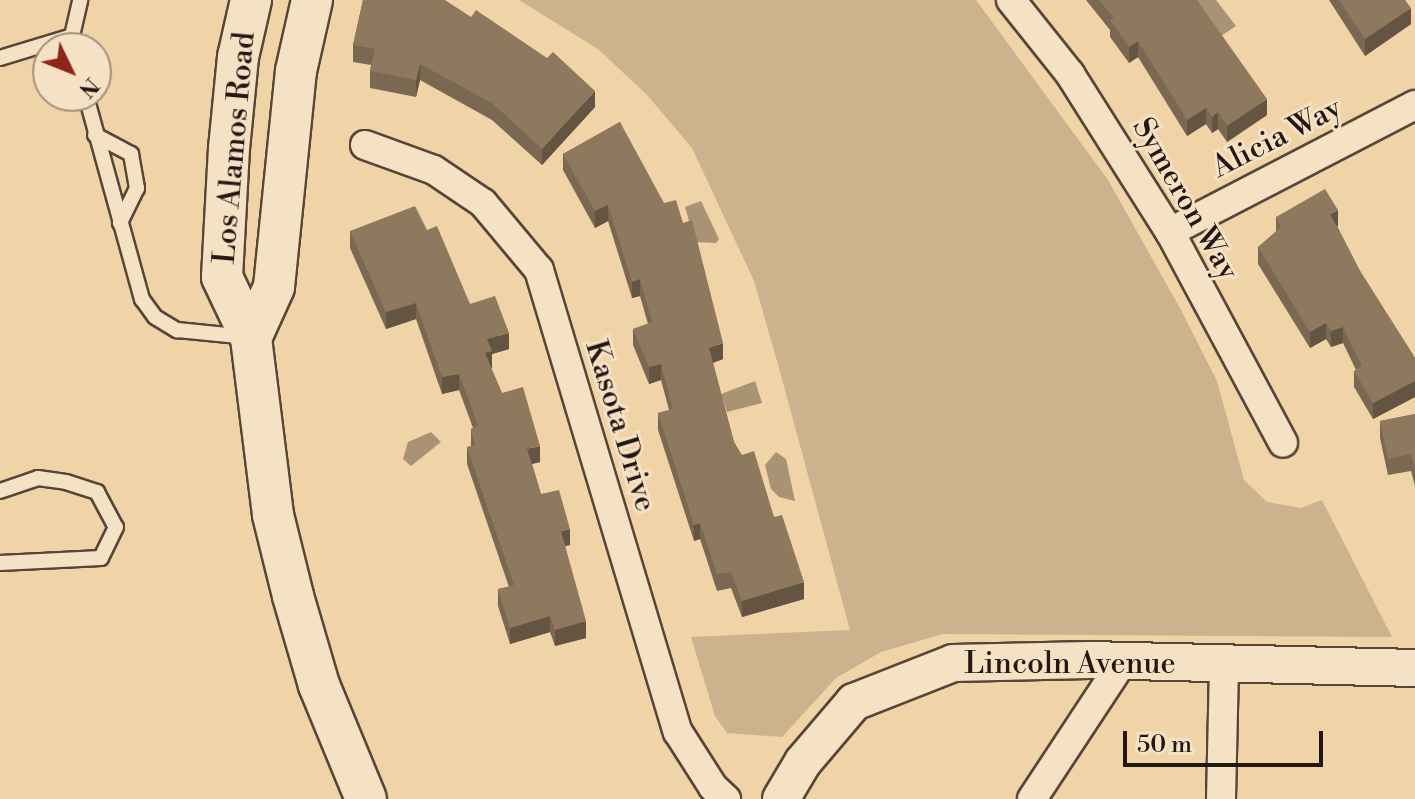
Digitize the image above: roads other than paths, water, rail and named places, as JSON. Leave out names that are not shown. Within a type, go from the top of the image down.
[{"type":"main road","name":"Los Alamos Road","points":[[251,0],[238,57],[222,277],[251,338],[280,542],[319,685],[366,799]]},
{"type":"main road","name":"Los Alamos Road","points":[[251,338],[274,287],[296,71],[312,0]]},
{"type":"street","name":"Symeron Way","points":[[1011,0],[1070,74],[1170,232],[1283,443]]},
{"type":"street","name":"Alicia Way","points":[[1170,232],[1415,105]]},
{"type":"street","name":"Kasota Drive","points":[[365,145],[434,170],[483,203],[539,270],[678,732],[713,787],[726,799]]},
{"type":"street","name":"Lincoln Avenue","points":[[781,799],[803,762],[854,702],[953,663],[1123,661],[1415,668]]},
{"type":"street","points":[[1032,799],[1123,661]]},
{"type":"street","points":[[1221,799],[1224,663]]},
{"type":"lane","points":[[75,32],[80,0]]},
{"type":"lane","points":[[0,58],[32,51]]},
{"type":"lane","points":[[90,112],[142,299],[155,317],[177,330],[251,338]]},
{"type":"lane","points":[[95,135],[131,154],[137,188],[120,223]]},
{"type":"lane","points":[[0,491],[38,478],[66,482],[97,492],[116,527],[101,558],[0,563]]}]
